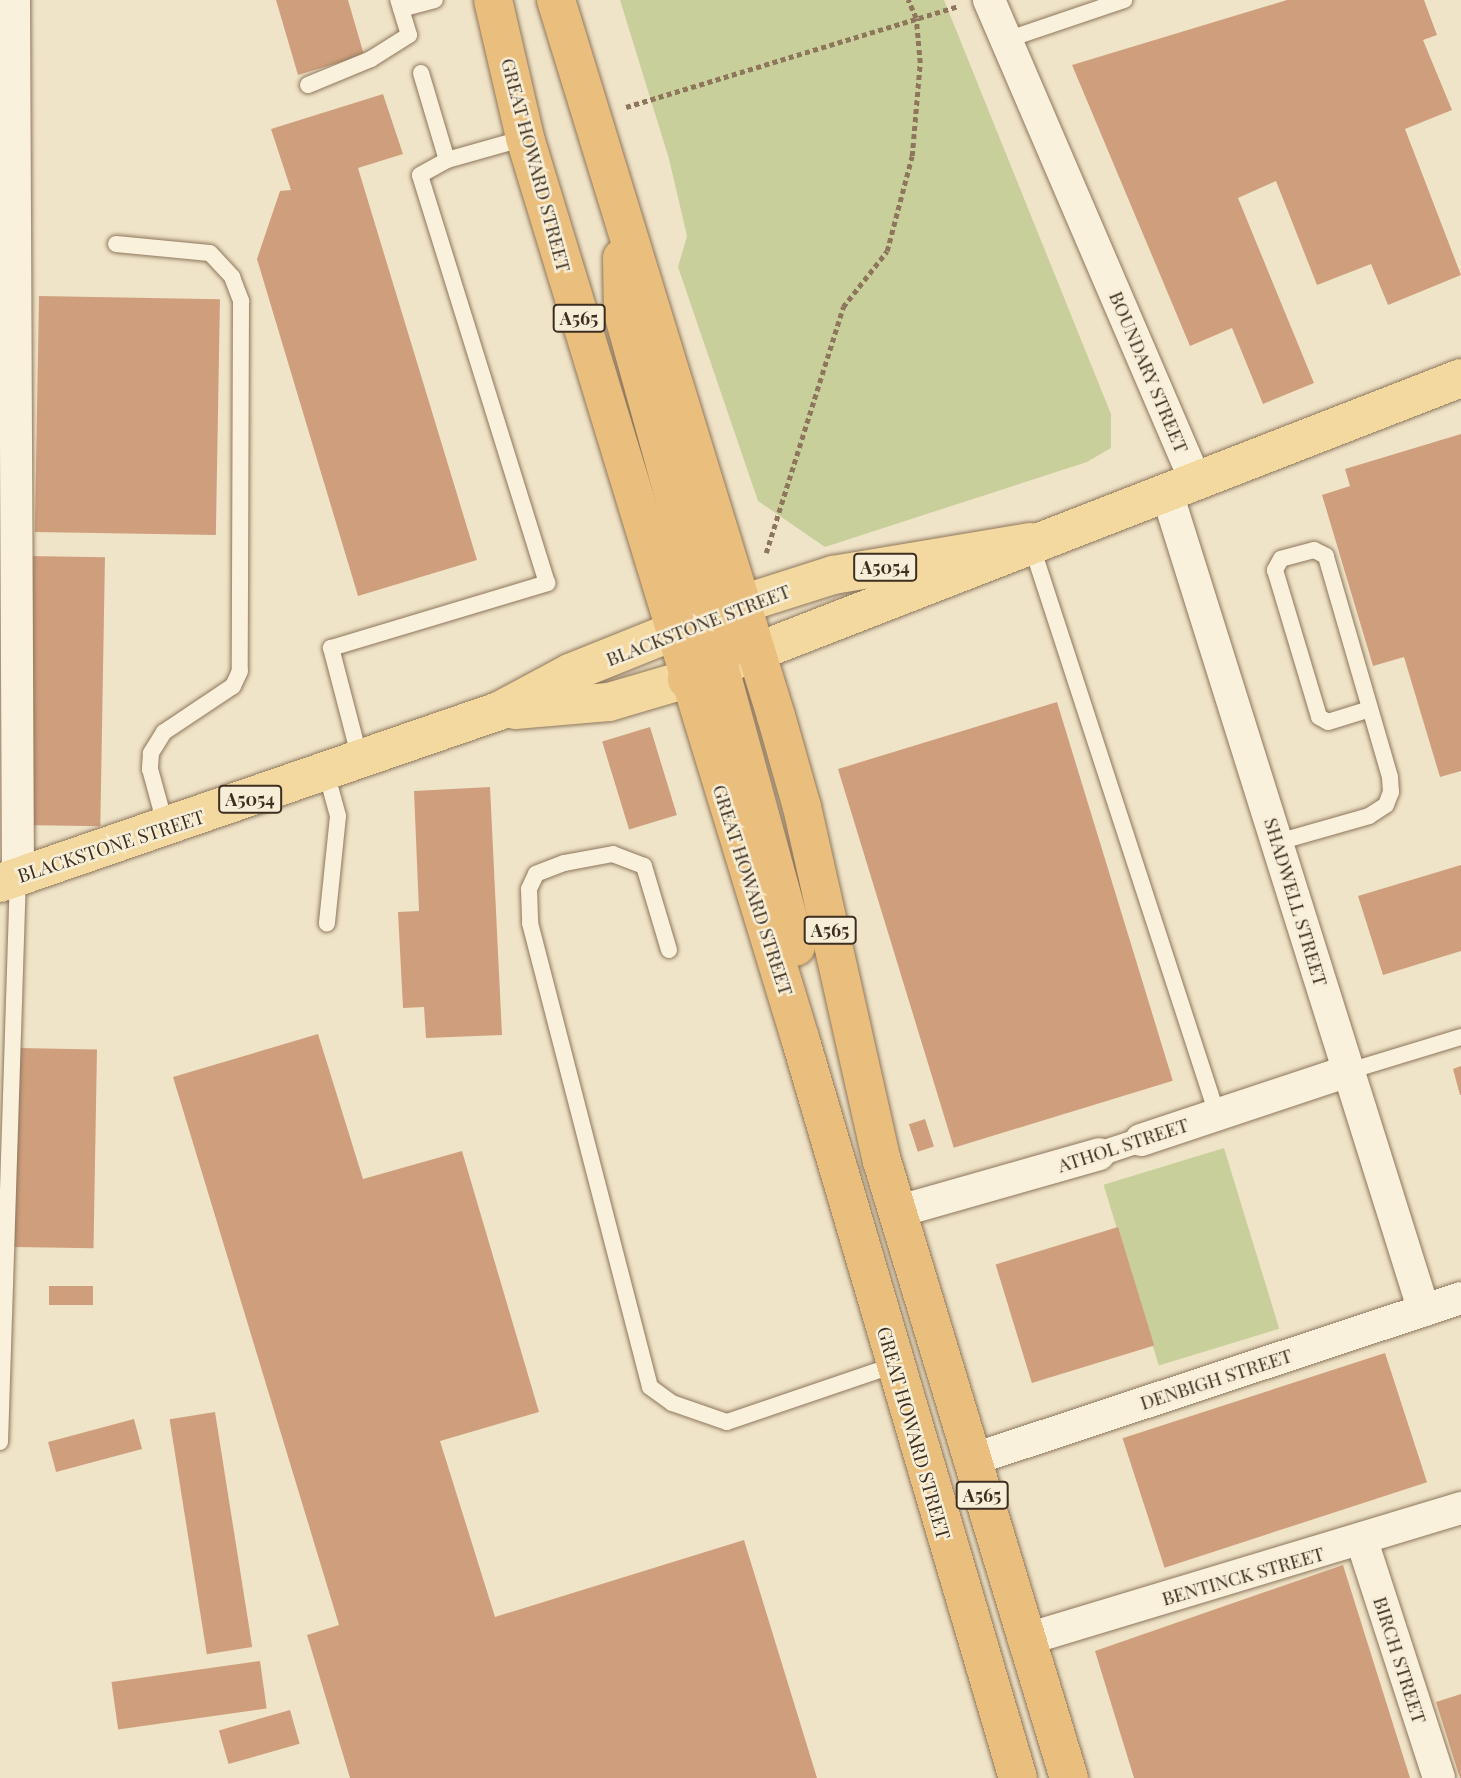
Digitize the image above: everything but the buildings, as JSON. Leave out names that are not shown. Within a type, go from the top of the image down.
[{"type":"highway","name":"GREAT HOWARD STREET","points":[[493,0],[525,138],[673,633],[703,672],[800,1038],[1017,1778]]},
{"type":"highway","name":"A565","points":[[556,0],[802,807],[868,1109],[1024,1640],[1069,1778]]},
{"type":"highway","points":[[621,213],[623,313],[708,619],[703,672]]},
{"type":"highway","points":[[703,672],[742,604]]},
{"type":"main road","name":"A5054","points":[[1181,487],[1461,378]]},
{"type":"main road","name":"BLACKSTONE STREET","points":[[499,712],[610,702],[703,672],[866,611],[1030,542],[1181,487]]},
{"type":"main road","name":"BLACKSTONE STREET","points":[[9,880],[166,829],[499,712],[570,673],[742,604],[833,575],[1030,542]]},
{"type":"street","points":[[9,880],[14,0]]},
{"type":"street","name":"BOUNDARY STREET","points":[[974,3],[1006,40],[1181,487]]},
{"type":"street","name":"SHADWELL STREET","points":[[1181,487],[1278,842],[1424,1311]]},
{"type":"street","name":"ATHOL STREET","points":[[897,1212],[1099,1154],[1349,1071]]},
{"type":"street","name":"DENBIGH STREET","points":[[971,1460],[1461,1298]]},
{"type":"street","name":"BENTINCK STREET","points":[[1024,1640],[1362,1541],[1461,1508]]},
{"type":"street","name":"BIRCH STREET","points":[[1362,1541],[1439,1778]]},
{"type":"lane","points":[[308,85],[371,59],[409,35],[400,5],[435,0]]},
{"type":"lane","points":[[1006,40],[1124,0]]},
{"type":"lane","points":[[421,73],[447,160]]},
{"type":"lane","points":[[327,923],[343,766],[331,648],[547,583],[420,175],[447,160],[525,138]]},
{"type":"lane","points":[[117,244],[210,253],[232,277],[242,302],[240,671],[233,686],[163,732],[151,753],[150,769],[166,829]]},
{"type":"lane","points":[[1030,542],[1217,1114]]},
{"type":"lane","points":[[1278,842],[1368,816],[1387,805],[1390,777],[1326,556],[1314,550],[1281,559],[1275,570],[1319,717],[1328,722],[1370,709]]},
{"type":"lane","points":[[669,950],[644,866],[613,854],[564,863],[536,874],[529,889],[530,923],[650,1387],[673,1403],[727,1422],[894,1365]]},
{"type":"lane","points":[[0,1442],[9,880]]},
{"type":"lane","points":[[1349,1071],[1461,1037]]},
{"type":"path","points":[[766,553],[843,307],[887,251],[912,156],[920,63],[916,18],[908,0]]},
{"type":"path","points":[[592,118],[916,18],[974,3]]},
{"type":"green space","points":[[620,0],[944,0],[1111,414],[1111,448],[1087,462],[825,547],[758,501],[678,267],[687,236],[669,159]]},
{"type":"green space","points":[[1224,1148],[1279,1329],[1159,1366],[1104,1185]]}]
